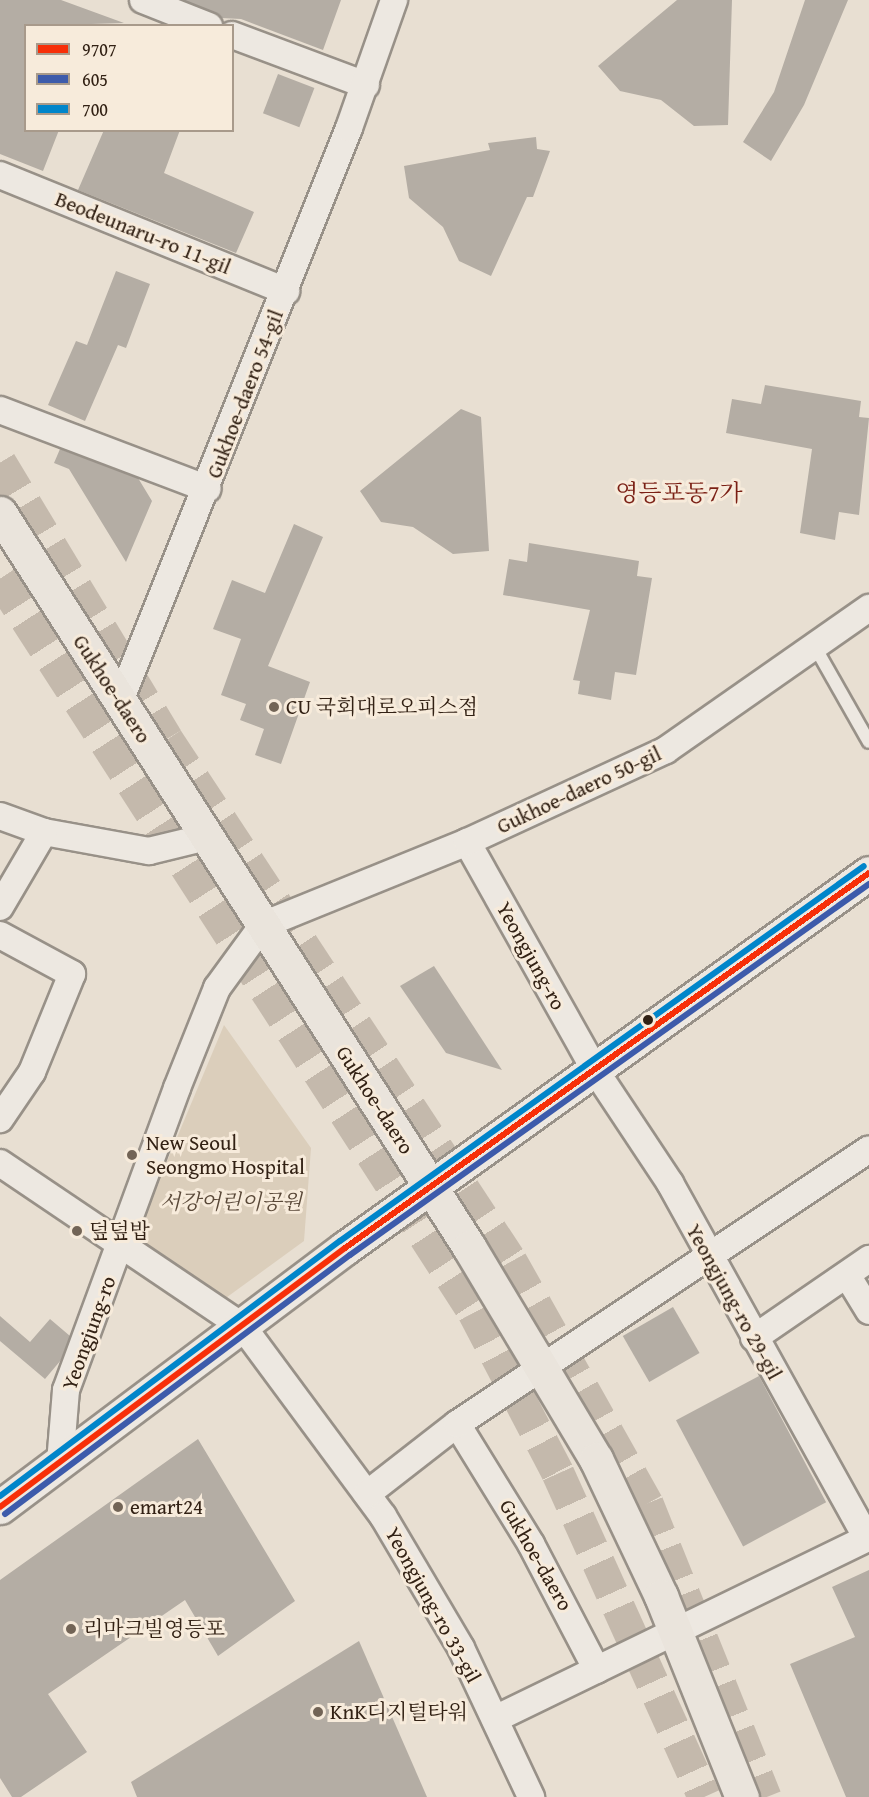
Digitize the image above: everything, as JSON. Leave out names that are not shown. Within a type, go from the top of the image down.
[{"type":"main road","name":"Gukhoe-daero","points":[[0,513],[431,1188],[596,1459],[674,1628],[742,1797]]},
{"type":"main road","points":[[0,1507],[431,1188],[869,873]]},
{"type":"street","name":"Gukhoe-daero 54-gil","points":[[120,701],[208,489],[286,291],[366,85],[394,0]]},
{"type":"street","points":[[151,1],[204,24]]},
{"type":"street","points":[[234,35],[366,85]]},
{"type":"street","name":"Beodeunaru-ro 11-gil","points":[[0,175],[286,291]]},
{"type":"street","points":[[0,411],[208,489]]},
{"type":"street","name":"Gukhoe-daero 50-gil","points":[[263,925],[467,842],[666,750],[869,608]]},
{"type":"street","points":[[0,816],[44,832],[149,851],[207,837]]},
{"type":"street","points":[[0,907],[44,832]]},
{"type":"street","name":"Yeongjung-ro","points":[[467,842],[595,1070]]},
{"type":"street","name":"Yeongjung-ro","points":[[60,1463],[66,1390],[123,1242],[177,1088],[217,988],[263,925]]},
{"type":"street","points":[[0,935],[72,974],[33,1072],[0,1119]]},
{"type":"street","name":"Yeongjung-ro 29-gil","points":[[595,1070],[670,1184],[708,1258],[868,1537]]},
{"type":"street","points":[[367,1494],[457,1424],[869,1149]]},
{"type":"street","name":"Yeongjung-ro 33-gil","points":[[0,1163],[123,1242],[243,1327],[367,1494],[461,1648],[531,1797]]},
{"type":"street","points":[[754,1338],[869,1259]]},
{"type":"street","points":[[847,1275],[869,1311]]},
{"type":"street","name":"Gukhoe-daero","points":[[457,1424],[531,1544],[597,1670]]},
{"type":"street","points":[[495,1719],[597,1670],[674,1628],[868,1537]]},
{"type":"lane","points":[[815,647],[869,742]]},
{"type":"green space","name":"서강어린이공원","points":[[224,1025],[311,1148],[304,1241],[223,1300],[135,1238]]},
{"type":"building","points":[[0,0],[61,0],[124,23],[24,24],[24,132],[58,132],[43,171],[0,154]]},
{"type":"building","points":[[184,0],[341,0],[323,50],[241,19],[221,18]]},
{"type":"building","points":[[677,0],[732,0],[728,125],[694,126],[661,100],[620,91],[598,66]]},
{"type":"building","points":[[805,0],[848,0],[804,105],[771,161],[743,142],[774,92]]},
{"type":"building","points":[[278,74],[314,88],[299,127],[263,113]]},
{"type":"building","points":[[103,132],[179,132],[164,173],[254,212],[236,253],[78,190]]},
{"type":"building","points":[[536,137],[537,149],[550,151],[533,197],[527,197],[491,276],[459,261],[443,227],[409,198],[404,166],[490,150],[488,143]]},
{"type":"building","points":[[116,271],[150,284],[126,348],[118,345],[85,421],[48,405],[76,341],[87,345]]},
{"type":"building","points":[[765,385],[861,401],[859,417],[869,418],[859,515],[839,512],[835,540],[800,533],[812,449],[726,433],[732,399],[761,404]]},
{"type":"building","points":[[461,409],[481,417],[489,551],[453,554],[413,527],[381,522],[360,491]]},
{"type":"building","points":[[60,449],[138,478],[152,501],[126,562],[69,469],[54,463]]},
{"type":"building","points":[[294,524],[323,537],[268,666],[310,682],[281,764],[255,755],[264,729],[240,720],[246,704],[221,695],[241,639],[213,629],[232,580],[265,593]]},
{"type":"building","points":[[529,543],[639,561],[637,576],[652,578],[636,675],[615,672],[611,700],[578,694],[580,681],[573,680],[590,610],[503,595],[509,559],[527,562]]},
{"type":"building","points":[[434,966],[502,1070],[446,1053],[400,986]]},
{"type":"building","points":[[673,1307],[700,1353],[649,1382],[623,1336]]},
{"type":"building","points":[[0,1316],[30,1342],[50,1319],[70,1336],[61,1360],[45,1379],[0,1341]]},
{"type":"building","points":[[759,1376],[826,1502],[743,1546],[676,1420]]},
{"type":"building","name":"리마크빌영등포","points":[[198,1439],[295,1601],[218,1656],[185,1600],[48,1694],[87,1752],[21,1797],[12,1797],[0,1778],[0,1580]]},
{"type":"building","points":[[869,1570],[869,1797],[846,1797],[790,1664],[855,1637],[832,1587]]},
{"type":"building","name":"KnK디지털타워","points":[[359,1641],[427,1797],[137,1797],[131,1782]]},
{"type":"tunnel","points":[[0,462],[167,739],[511,1261],[647,1503],[765,1797]]},
{"type":"tunnel","points":[[0,578],[474,1312],[558,1473],[704,1797]]},
{"type":"transit line","name":"700","points":[[0,1496],[340,1241],[864,866]]},
{"type":"transit line","name":"9707","points":[[0,1507],[345,1248],[869,873]]},
{"type":"transit line","name":"605","points":[[5,1514],[350,1255],[869,884]]},
{"type":"place","name":"CU 국회대로오피스점","points":[[274,707]]},
{"type":"place","name":"New Seoul Seongmo Hospital","points":[[132,1155]]},
{"type":"place","name":"덮덮밥","points":[[77,1231]]},
{"type":"place","name":"emart24","points":[[118,1507]]},
{"type":"place","name":"리마크빌영등포","points":[[71,1629]]},
{"type":"place","name":"KnK디지털타워","points":[[318,1712]]},
{"type":"district","name":"영등포동7가","points":[[679,493]]}]
